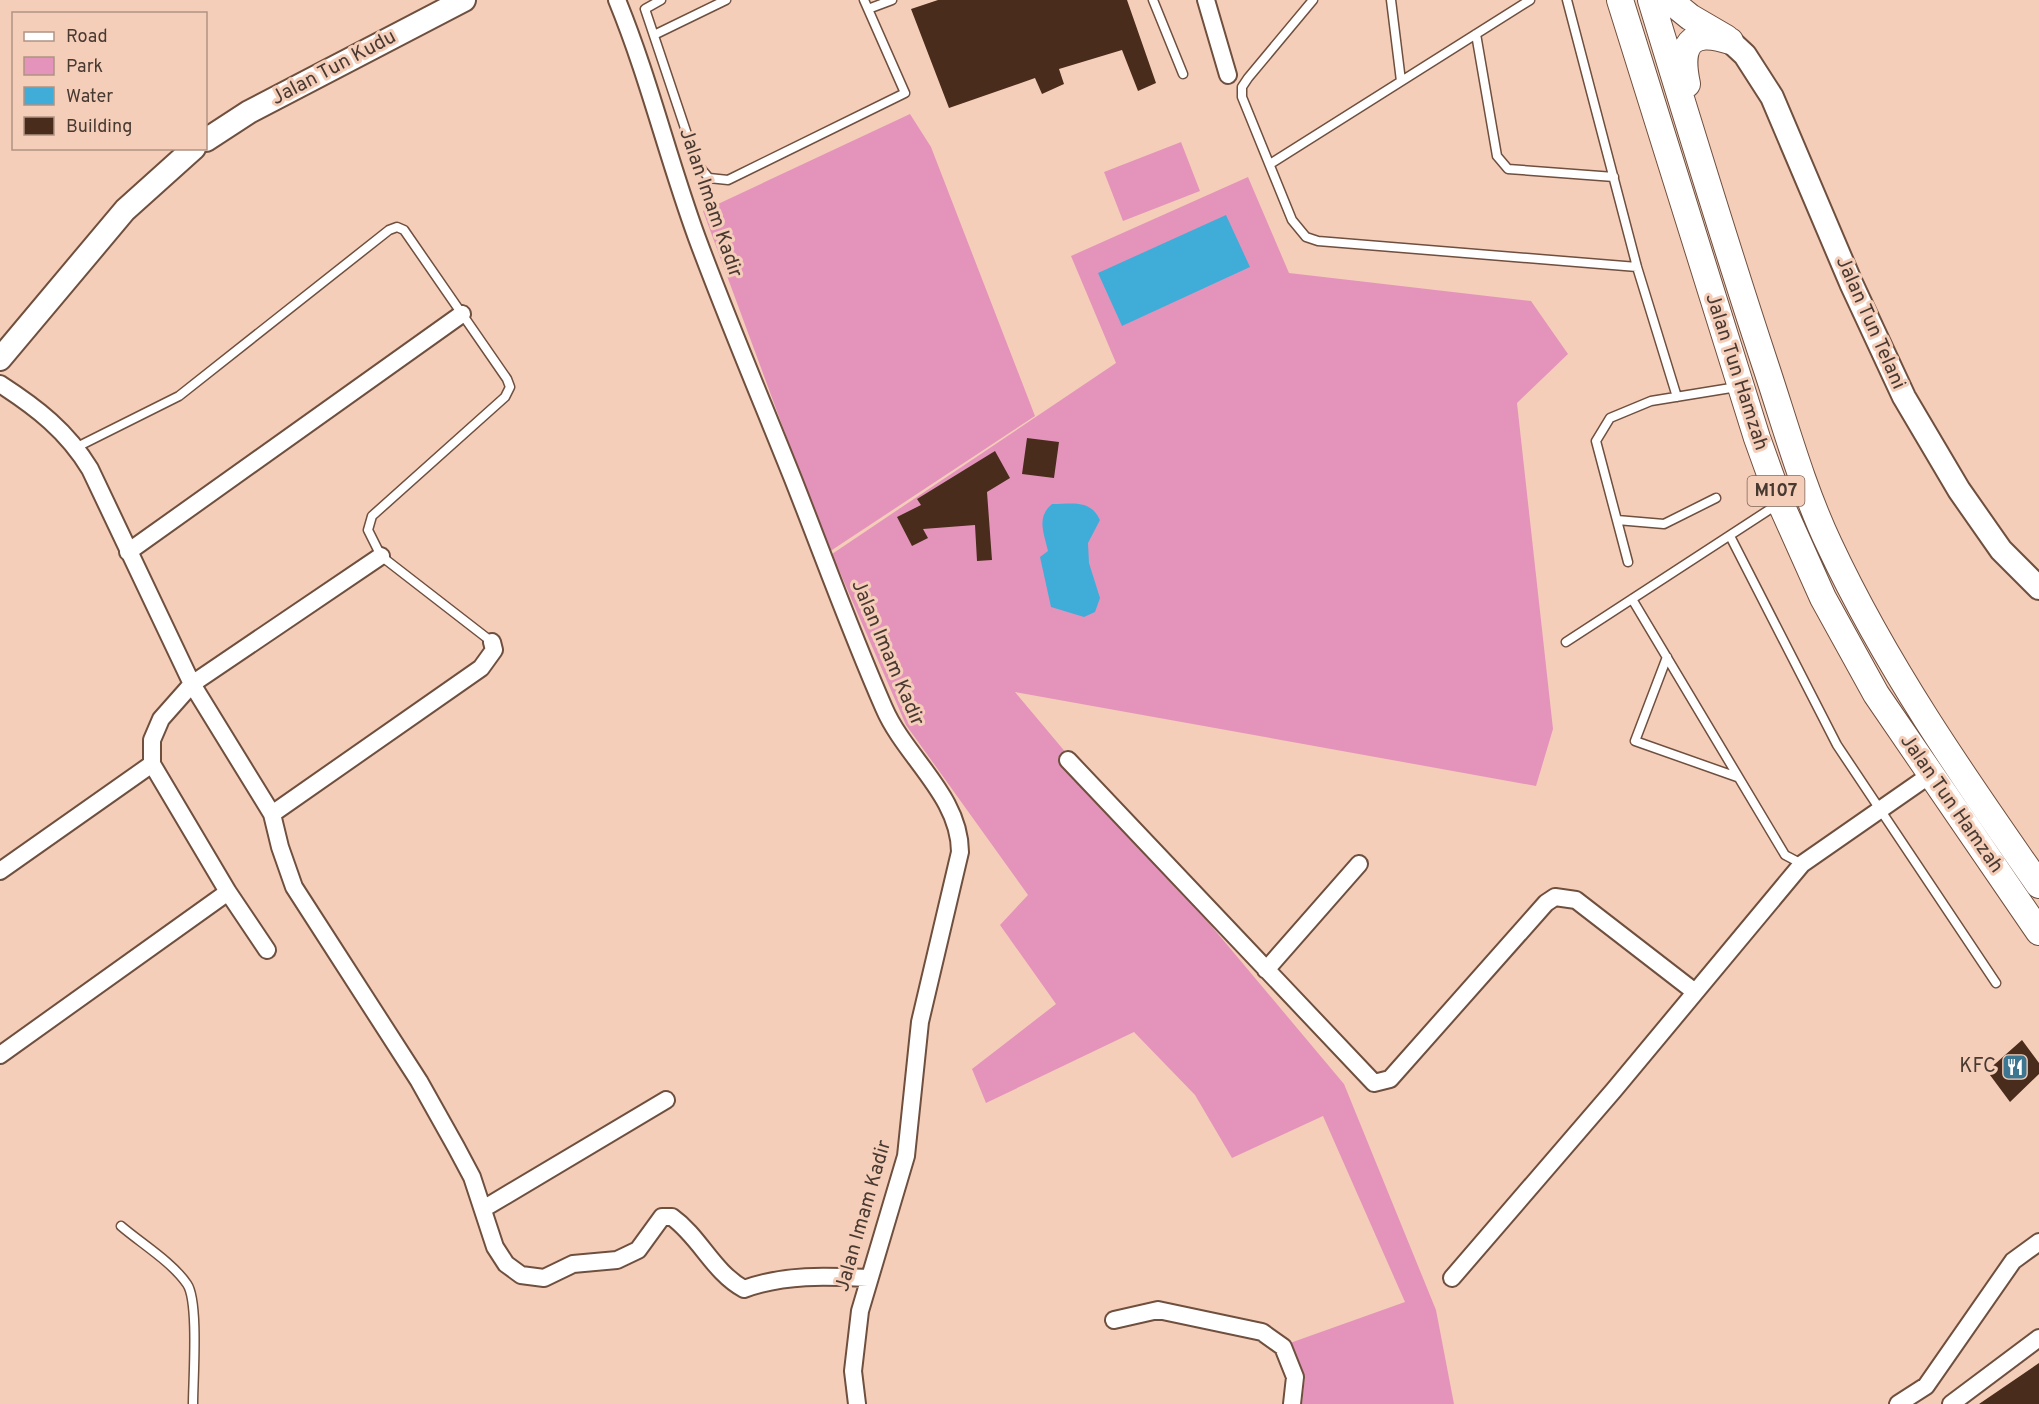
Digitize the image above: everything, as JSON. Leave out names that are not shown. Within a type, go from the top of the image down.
[{"type":"main road","name":"Jalan Tun Hamzah","points":[[1620,0],[1740,387],[1780,502],[1823,598],[1876,694],[2039,932]]},
{"type":"main road","name":"Jalan Tun Hamzah","points":[[1651,0],[1717,221],[1795,454],[1829,545],[1905,687],[2039,885]]},
{"type":"main road","points":[[1669,0],[1682,12],[1718,31],[1730,41]]},
{"type":"main road","points":[[1717,221],[1683,54],[1689,44],[1698,38],[1711,35],[1730,41]]},
{"type":"street","name":"Jalan Tun Kudu","points":[[207,139],[249,112],[464,0]]},
{"type":"street","name":"Jalan Imam Kadir","points":[[617,0],[641,64],[696,236],[860,653],[893,730],[956,819],[960,834],[960,852],[920,1022],[906,1156],[869,1278],[855,1342],[853,1371],[857,1404]]},
{"type":"street","points":[[1206,0],[1228,75]]},
{"type":"street","name":"Jalan Tun Telani","points":[[1730,41],[1760,74],[1772,97],[1851,284],[1904,397],[1959,490],[2001,550],[2039,588]]},
{"type":"street","points":[[0,359],[125,210],[192,150]]},
{"type":"street","points":[[128,552],[462,314]]},
{"type":"street","points":[[0,384],[38,409],[58,426],[77,447],[102,490],[128,552],[192,684],[272,814],[280,848],[294,887],[418,1081],[472,1177],[495,1247],[506,1264],[521,1275],[544,1278],[573,1264],[617,1260],[638,1251],[662,1217],[672,1216],[687,1227],[730,1281],[744,1289],[766,1281],[811,1276],[869,1278]]},
{"type":"street","points":[[267,950],[228,892],[152,764],[152,740],[161,719],[192,684],[381,556]]},
{"type":"street","points":[[272,814],[481,668],[494,650],[492,642]]},
{"type":"street","points":[[1068,760],[1370,1082],[1376,1084],[1390,1079],[1546,903],[1555,897],[1576,900],[1695,992]]},
{"type":"street","points":[[0,872],[152,764]]},
{"type":"street","points":[[1452,1278],[1614,1090],[1802,864],[1930,775]]},
{"type":"street","points":[[1266,970],[1359,864]]},
{"type":"street","points":[[0,1055],[228,892]]},
{"type":"street","points":[[483,1209],[666,1100]]},
{"type":"street","points":[[1898,1404],[1926,1386],[2013,1261],[2039,1242]]},
{"type":"street","points":[[1113,1320],[1158,1310],[1262,1332],[1283,1347],[1295,1377],[1292,1404]]},
{"type":"street","points":[[1951,1404],[2039,1338]]},
{"type":"lane","points":[[661,0],[645,9],[697,164],[710,178],[728,180],[905,93],[866,4],[892,0]]},
{"type":"lane","points":[[654,35],[726,0]]},
{"type":"lane","points":[[1153,0],[1183,74]]},
{"type":"lane","points":[[1313,0],[1242,87],[1242,97],[1292,220],[1306,237],[1318,241],[1637,267]]},
{"type":"lane","points":[[1391,0],[1401,81]]},
{"type":"lane","points":[[1270,164],[1530,0]]},
{"type":"lane","points":[[1567,0],[1637,267],[1677,397]]},
{"type":"lane","points":[[1476,34],[1497,156],[1502,163],[1508,169],[1614,177]]},
{"type":"lane","points":[[77,447],[179,396],[389,230],[397,227],[404,230],[507,378],[510,387],[505,397],[372,516],[368,530],[381,556],[492,642]]},
{"type":"lane","points":[[1629,562],[1596,441],[1610,418],[1651,401],[1740,387]]},
{"type":"lane","points":[[1617,520],[1664,524],[1716,498]]},
{"type":"lane","points":[[1566,642],[1780,502]]},
{"type":"lane","points":[[1730,536],[1837,745],[1996,983]]},
{"type":"lane","points":[[1632,599],[1785,855],[1802,864]]},
{"type":"lane","points":[[1667,657],[1635,741],[1737,777]]},
{"type":"lane","points":[[121,1226],[177,1273],[189,1287],[194,1316],[193,1404]]},
{"type":"green space","points":[[910,114],[931,147],[1035,416],[829,552],[703,211]]},
{"type":"green space","points":[[1181,142],[1200,191],[1123,221],[1104,172]]},
{"type":"green space","points":[[1248,177],[1289,273],[1531,301],[1568,354],[1517,403],[1553,729],[1536,786],[1015,692],[1344,1084],[1436,1310],[1454,1404],[1302,1404],[1305,1377],[1290,1343],[1405,1302],[1323,1116],[1232,1158],[1195,1095],[1134,1032],[986,1103],[972,1069],[1056,1004],[1000,925],[1028,895],[906,725],[832,554],[1116,363],[1071,256]]},
{"type":"water","points":[[1226,215],[1250,267],[1122,326],[1098,273]]},
{"type":"water","points":[[1052,504],[1086,506],[1096,513],[1100,520],[1088,543],[1089,563],[1100,598],[1095,612],[1084,617],[1051,607],[1040,557],[1048,551],[1042,526],[1044,514]]},
{"type":"building","points":[[938,0],[1127,0],[1156,83],[1138,91],[1122,50],[1059,69],[1064,84],[1042,94],[1035,78],[949,108],[911,9]]},
{"type":"building","points":[[1027,438],[1059,442],[1054,478],[1022,474]]},
{"type":"building","points":[[995,451],[1010,478],[987,492],[992,560],[977,561],[975,525],[923,529],[928,538],[912,546],[897,517],[921,505],[917,499]]},
{"type":"building","name":"KFC","points":[[2022,1040],[2039,1063],[2039,1074],[2010,1102],[1987,1071]]},
{"type":"building","points":[[2039,1363],[2039,1404],[1979,1404]]},
{"type":"place","name":"KFC","points":[[2015,1067]]}]
